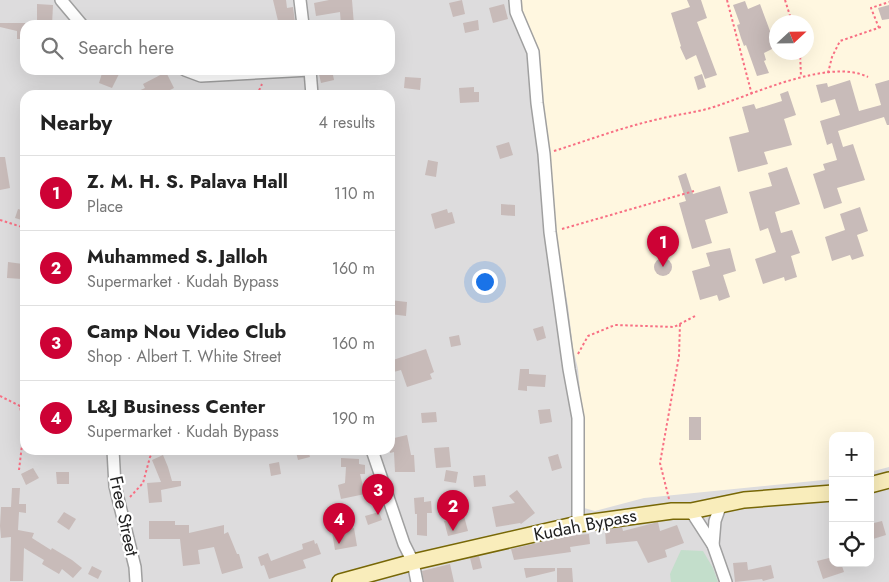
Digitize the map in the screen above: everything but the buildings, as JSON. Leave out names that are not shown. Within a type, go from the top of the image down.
[{"type":"street","points":[[61,0],[78,20]]},
{"type":"street","points":[[300,0],[303,20]]},
{"type":"street","points":[[515,0],[516,12],[533,52],[550,232],[569,369],[578,418],[578,524]]},
{"type":"street","points":[[198,75],[219,75]]},
{"type":"street","points":[[310,75],[312,90]]},
{"type":"street","name":"Free Street","points":[[112,455],[114,486],[135,567],[136,582]]},
{"type":"street","points":[[374,455],[404,544],[413,562],[417,582]]},
{"type":"street","points":[[874,485],[889,480]]},
{"type":"street","name":"Kudah Bypass","points":[[340,582],[413,562],[578,524],[691,510],[744,500],[829,493]]},
{"type":"street","points":[[713,545],[715,521],[720,507],[744,500]]},
{"type":"street","points":[[691,510],[713,545],[726,582]]},
{"type":"path","points":[[727,0],[752,95]]},
{"type":"path","points":[[785,0],[790,15]]},
{"type":"path","points":[[828,73],[832,57],[840,41],[880,28],[871,8],[889,2]]},
{"type":"path","points":[[800,60],[801,77]]},
{"type":"path","points":[[544,154],[658,119],[706,109],[801,77],[838,71],[859,73],[868,78]]},
{"type":"path","points":[[550,232],[694,191]]},
{"type":"path","points":[[0,220],[20,226]]},
{"type":"path","points":[[569,369],[588,336],[615,325],[674,327],[697,315]]},
{"type":"path","points":[[672,511],[660,463],[679,356],[680,323]]},
{"type":"path","points":[[0,396],[20,406]]},
{"type":"path","points":[[19,470],[21,455]]},
{"type":"path","points":[[122,514],[129,498],[143,483],[151,455]]},
{"type":"shaded area","points":[[0,0],[889,0],[889,582],[0,582]]},
{"type":"shaded area","points":[[519,0],[889,0],[889,467],[874,471],[874,432],[829,432],[829,479],[644,498],[595,511],[584,508],[580,502],[583,424],[578,369],[557,245],[548,135]]},
{"type":"green space","points":[[681,550],[703,551],[713,568],[718,582],[671,582],[670,574]]},
{"type":"place","name":"Z. M. H. S. Palava Hall","points":[[663,267]]},
{"type":"place","name":"Camp Nou Video Club","points":[[378,515]]},
{"type":"place","name":"Muhammed S. Jalloh","points":[[453,531]]},
{"type":"place","name":"L&J Business Center","points":[[339,544]]}]
